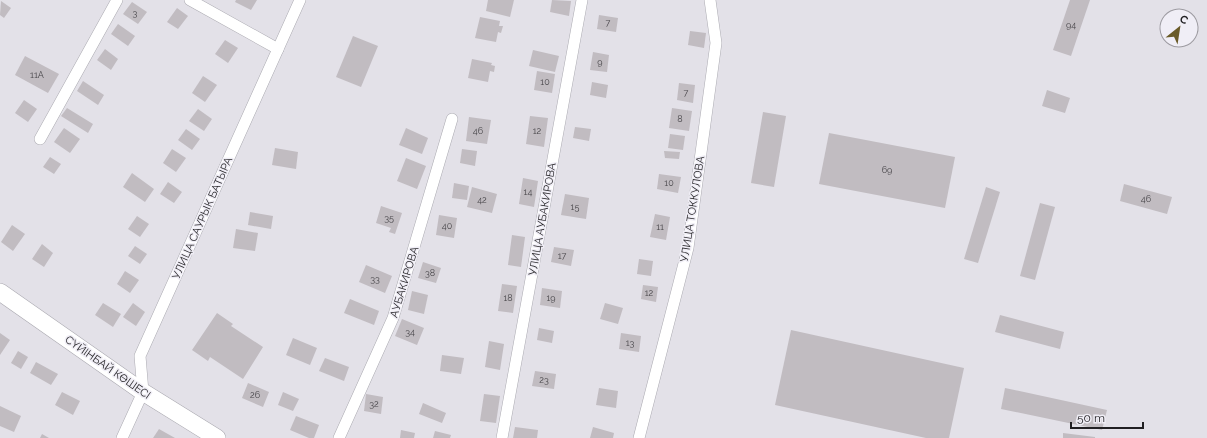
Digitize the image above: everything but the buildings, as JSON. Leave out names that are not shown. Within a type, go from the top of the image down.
[{"type":"main road","name":"СҮЙІНБАЙ КӨШЕСІ","points":[[0,292],[143,392],[217,438]]},
{"type":"street","points":[[40,139],[117,0]]},
{"type":"street","points":[[190,0],[278,49]]},
{"type":"street","name":"УЛИЦА САУРЫК БАТЫРА","points":[[122,438],[143,392],[140,356],[300,0]]},
{"type":"street","name":"УЛИЦА АУБАКИРОВА","points":[[502,438],[582,0]]},
{"type":"street","name":"УЛИЦА ТОККУЛОВА","points":[[639,438],[688,248],[716,43],[710,0]]},
{"type":"street","name":"АУБАКИРОВА","points":[[339,438],[393,318],[452,119]]}]
